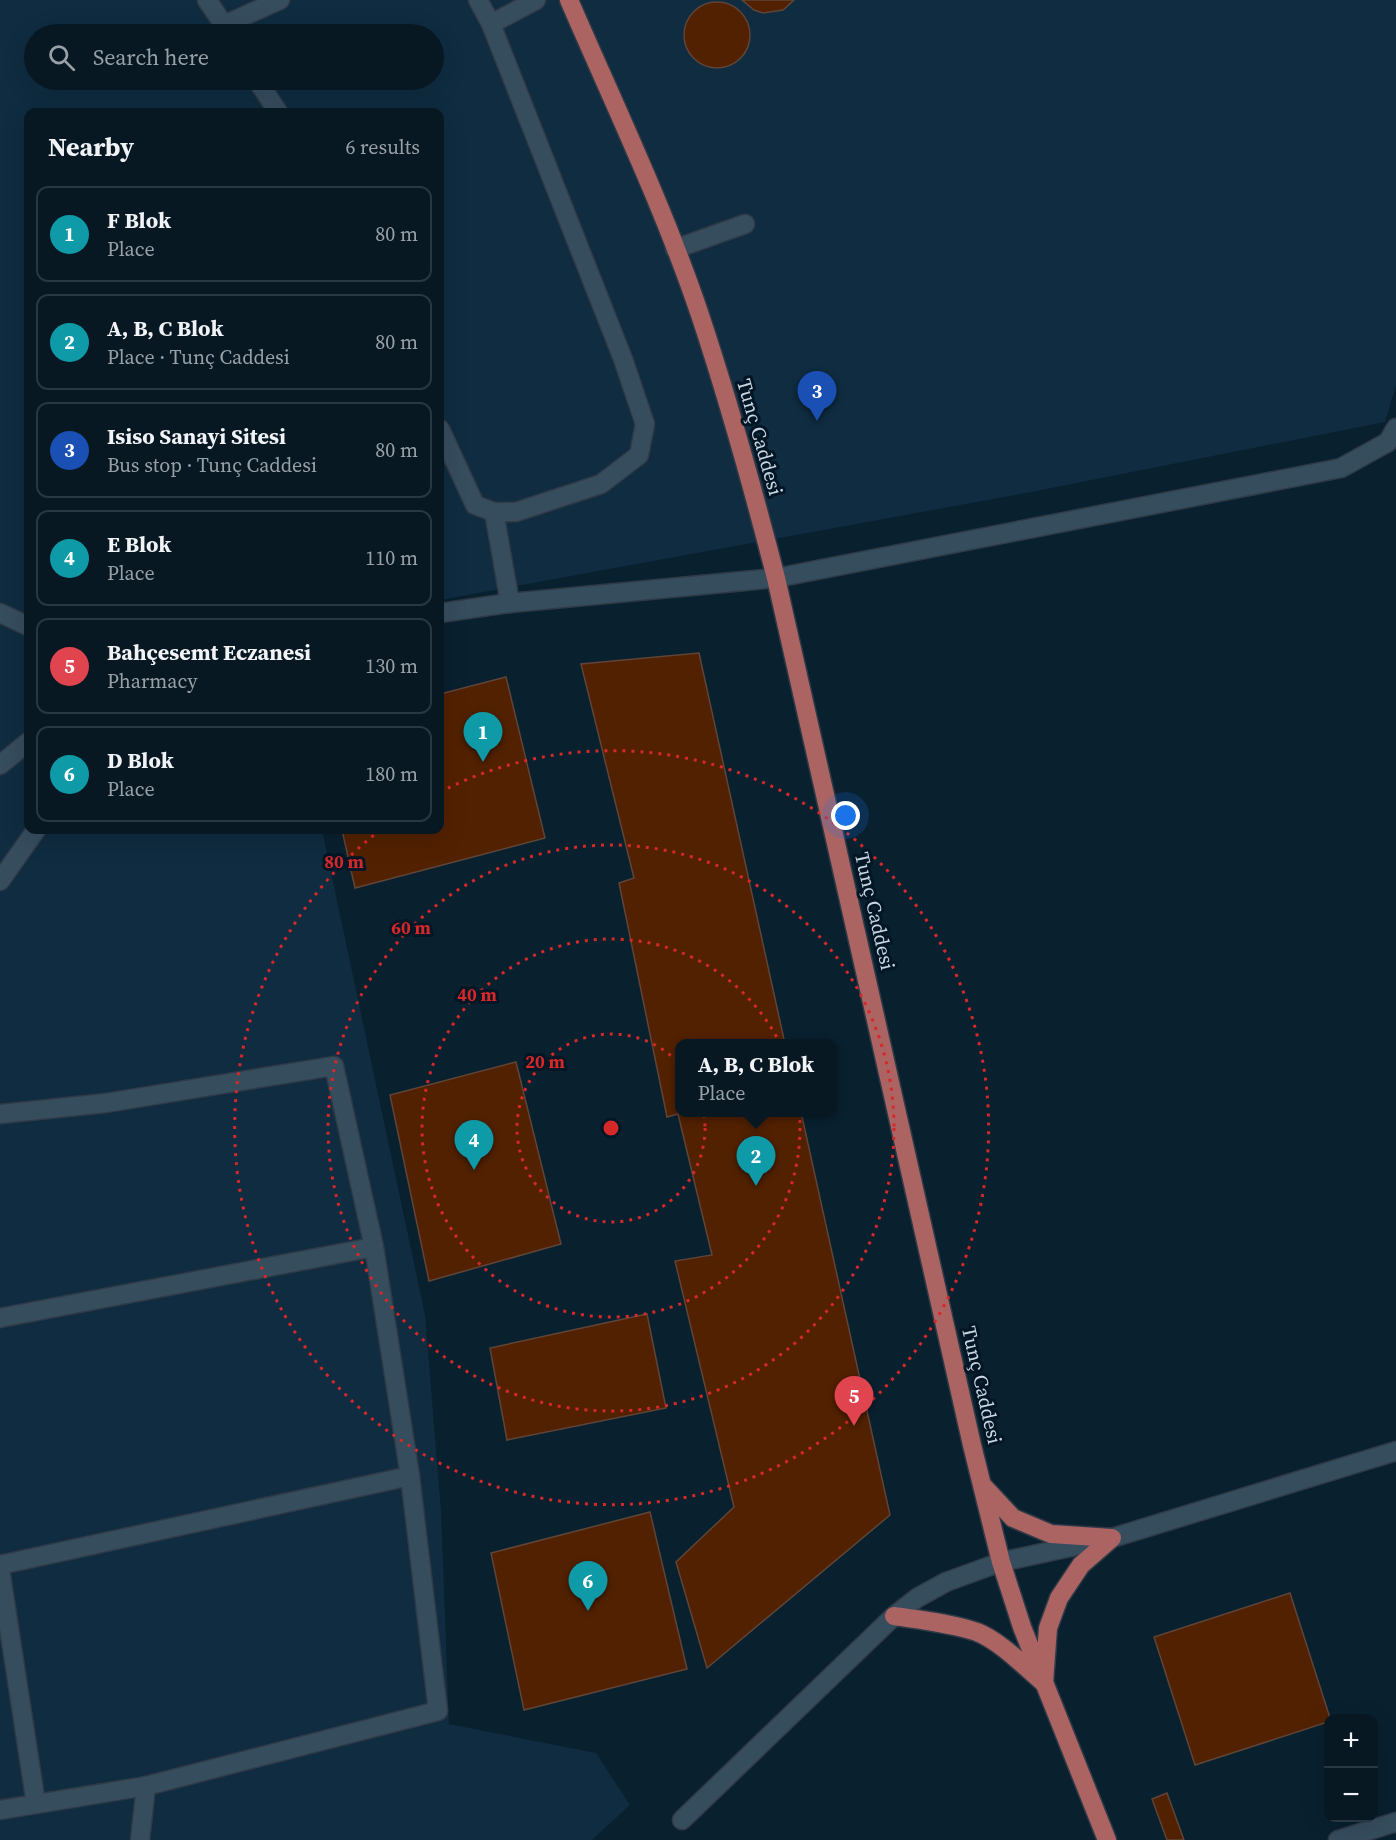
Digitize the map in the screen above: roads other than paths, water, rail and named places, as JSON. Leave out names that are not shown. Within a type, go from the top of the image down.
[{"type":"main road","name":"Tunç Caddesi","points":[[569,0],[675,249],[699,314],[742,449],[776,578],[1001,1562],[1022,1627],[1107,1840]]},
{"type":"main road","points":[[982,1485],[1013,1518],[1051,1534],[1112,1538]]},
{"type":"main road","points":[[1044,1683],[1048,1628],[1059,1598],[1081,1565],[1112,1538]]},
{"type":"main road","points":[[894,1616],[979,1632],[1006,1650],[1044,1683]]},
{"type":"street","points":[[207,0],[223,24]]},
{"type":"street","points":[[238,24],[280,0]]},
{"type":"street","points":[[444,438],[475,505],[494,512],[516,512],[601,484],[639,456],[645,424],[623,359],[491,24],[478,0]]},
{"type":"street","points":[[491,24],[536,0]]},
{"type":"street","points":[[264,90],[275,108]]},
{"type":"street","points":[[675,249],[746,224]]},
{"type":"street","points":[[444,612],[510,603],[776,578],[1341,468],[1388,442],[1396,428]]},
{"type":"street","points":[[494,512],[510,603]]},
{"type":"street","points":[[0,613],[24,624]]},
{"type":"street","points":[[0,765],[24,745]]},
{"type":"street","points":[[0,881],[33,834]]},
{"type":"street","points":[[0,1114],[106,1103],[334,1066],[374,1247],[410,1476],[438,1711],[146,1786],[0,1810]]},
{"type":"street","points":[[0,1318],[374,1247]]},
{"type":"street","points":[[682,1820],[894,1616],[917,1598],[946,1582],[1001,1562],[1112,1538],[1396,1451]]},
{"type":"street","points":[[0,1565],[410,1476]]},
{"type":"street","points":[[0,1569],[36,1804]]},
{"type":"street","points":[[141,1840],[146,1786]]},
{"type":"street","points":[[1338,1840],[1396,1822]]},
{"type":"place","name":"Isiso Sanayi Sitesi","points":[[817,421]]},
{"type":"place","name":"F Blok","points":[[483,762]]},
{"type":"place","name":"E Blok","points":[[474,1170]]},
{"type":"place","name":"A, B, C Blok","points":[[756,1186]]},
{"type":"place","name":"Bahçesemt Eczanesi","points":[[854,1426]]},
{"type":"place","name":"D Blok","points":[[588,1611]]}]
